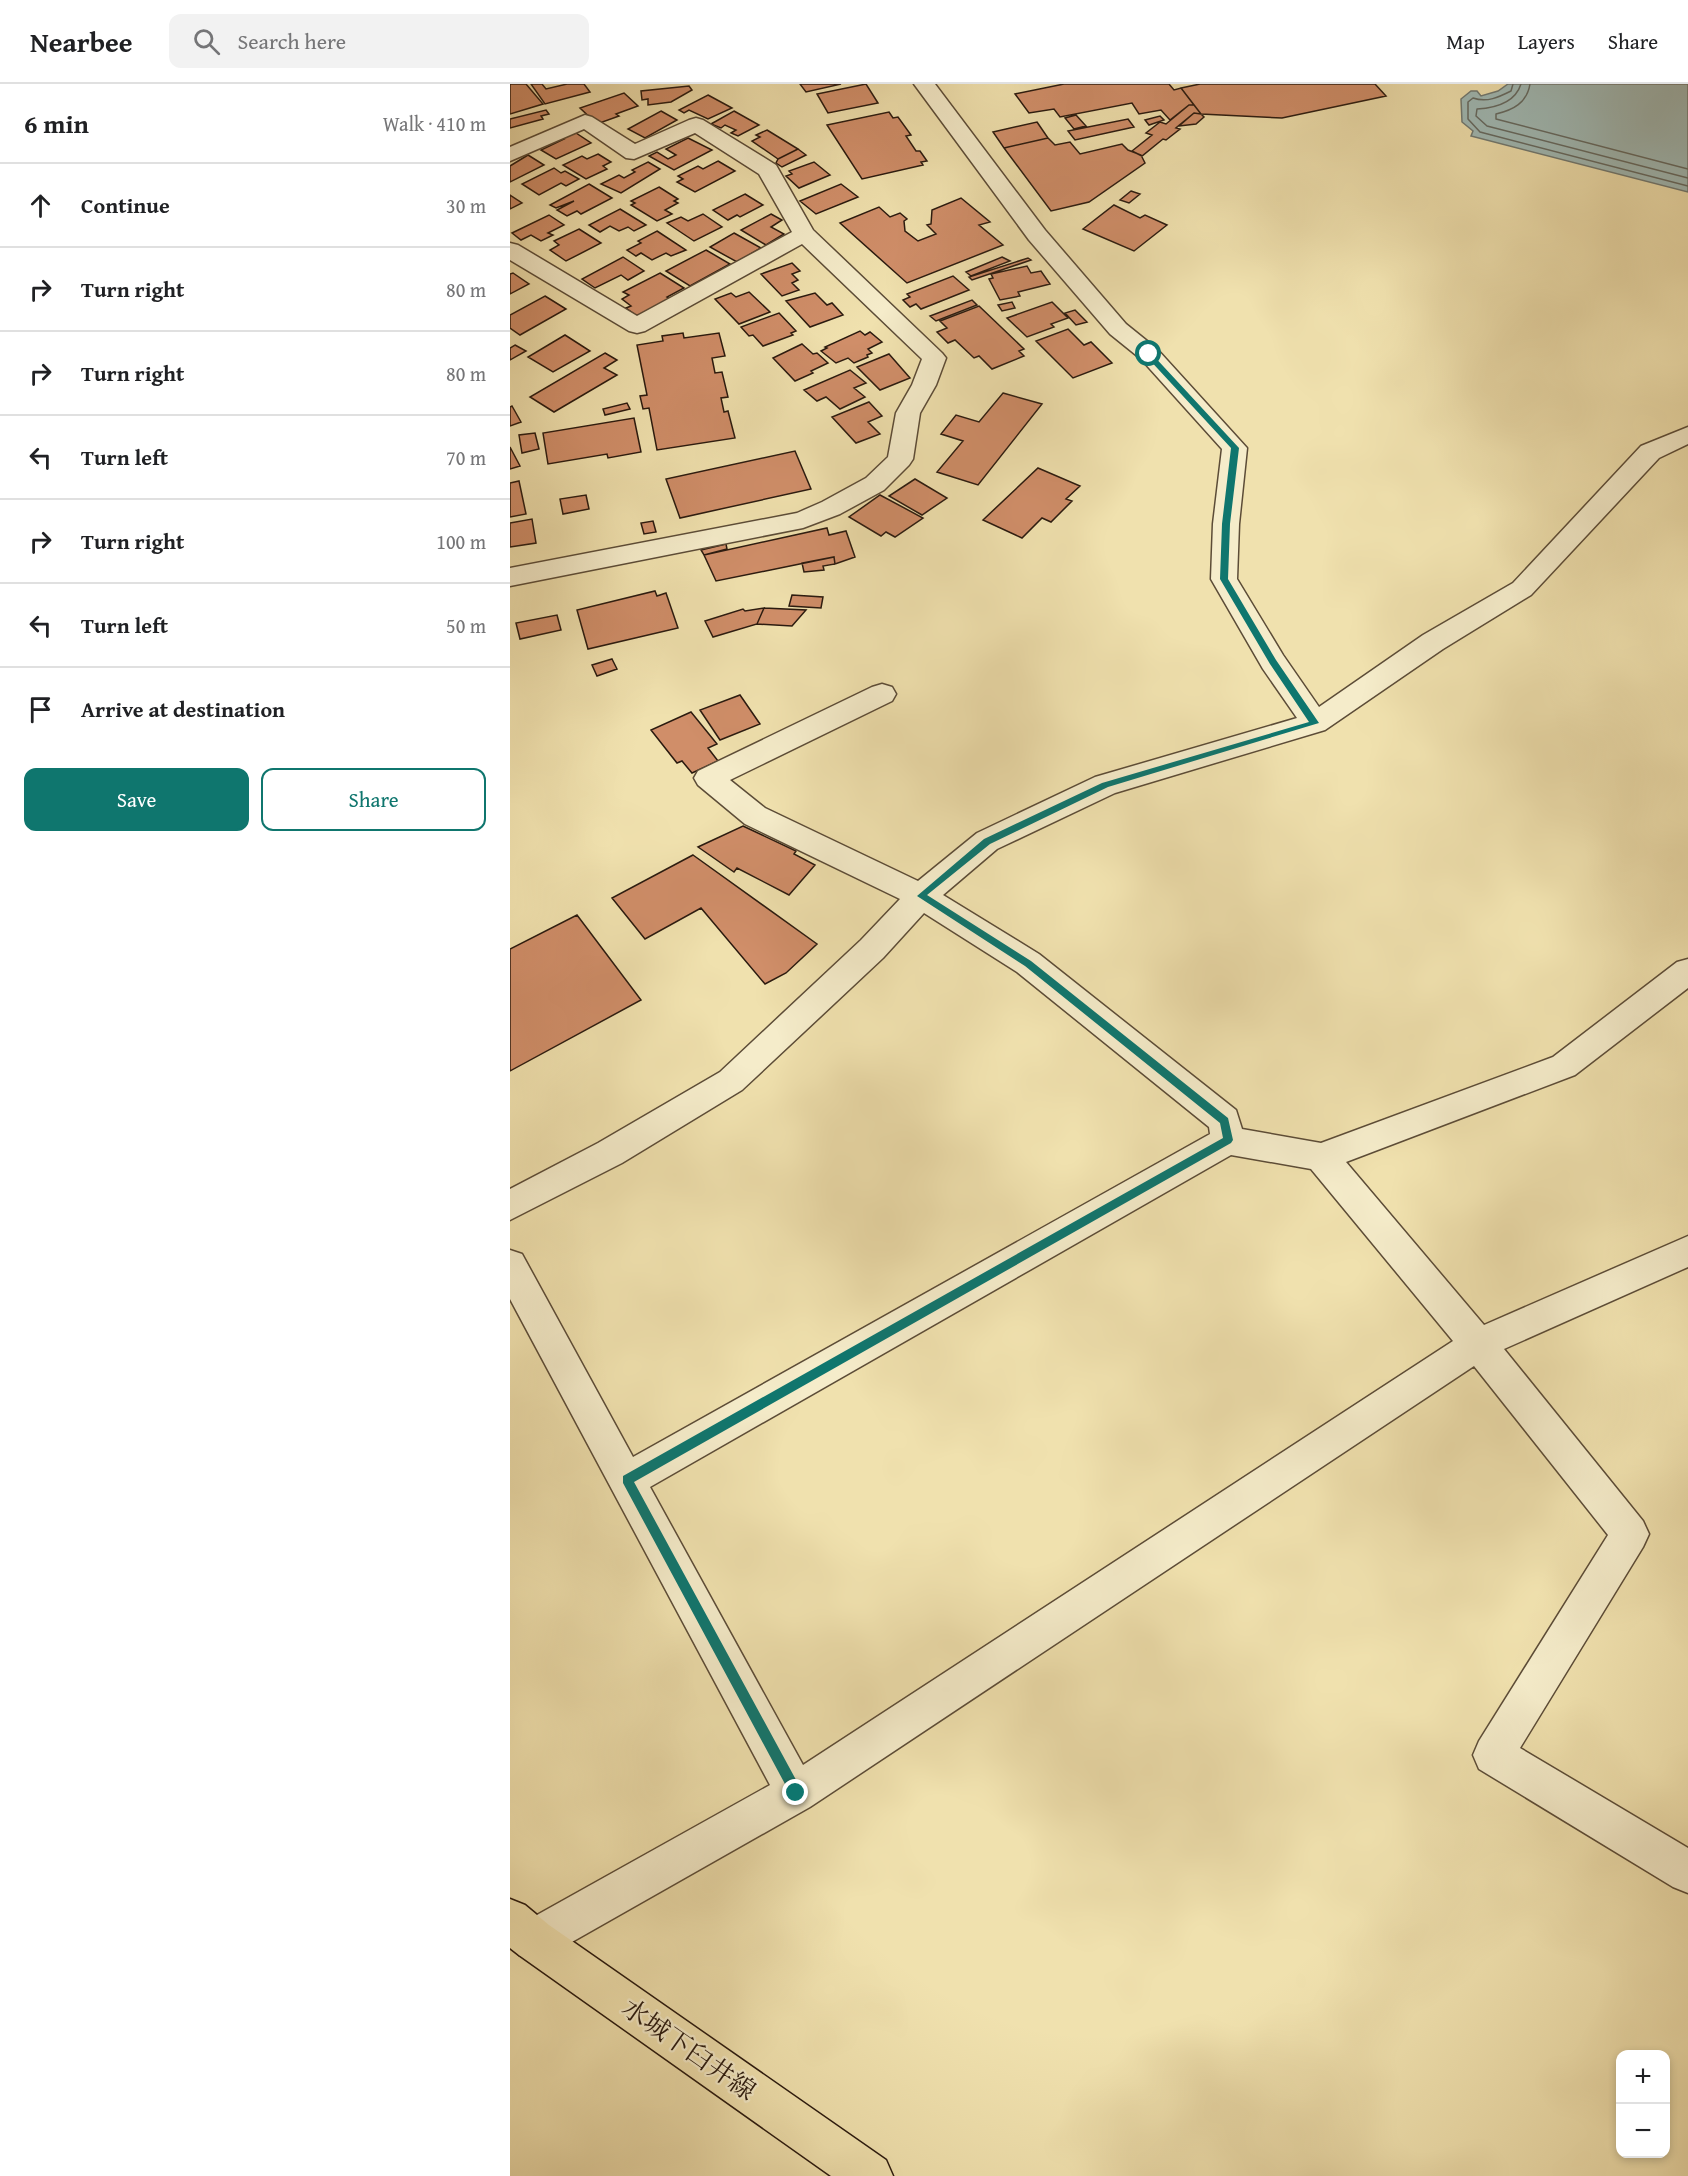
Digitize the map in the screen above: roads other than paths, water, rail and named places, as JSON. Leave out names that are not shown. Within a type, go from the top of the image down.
[{"type":"main road","name":"水城下臼井線","points":[[522,1930],[870,2176]]},
{"type":"street","points":[[924,84],[1037,235],[1118,329],[1149,354],[1235,448],[1226,524],[1224,579],[1273,662],[1315,723]]},
{"type":"street","points":[[510,155],[585,121],[634,153],[696,124],[768,170],[804,234],[934,358],[924,385],[908,413],[900,459],[875,484],[831,508],[803,520],[510,577]]},
{"type":"street","points":[[510,250],[637,326],[804,234]]},
{"type":"street","points":[[510,1205],[609,1153],[731,1081],[872,949],[921,896],[987,841],[1105,785],[1315,723],[1433,642],[1522,589],[1650,452],[1688,435]]},
{"type":"street","points":[[882,694],[708,778],[755,816],[921,896],[1028,963],[1224,1120],[1228,1140]]},
{"type":"street","points":[[627,1480],[1228,1140],[1321,1157],[1564,1066],[1688,971]]},
{"type":"street","points":[[1321,1157],[1478,1344],[1630,1534],[1493,1755],[1688,1872]]},
{"type":"street","points":[[522,1930],[796,1793],[1478,1344],[1688,1251]]},
{"type":"street","points":[[510,1265],[796,1793]]},
{"type":"water","points":[[1508,84],[1688,84],[1688,192],[1471,136],[1473,131],[1462,122],[1461,99],[1471,91],[1477,91],[1481,96],[1498,91]]}]
